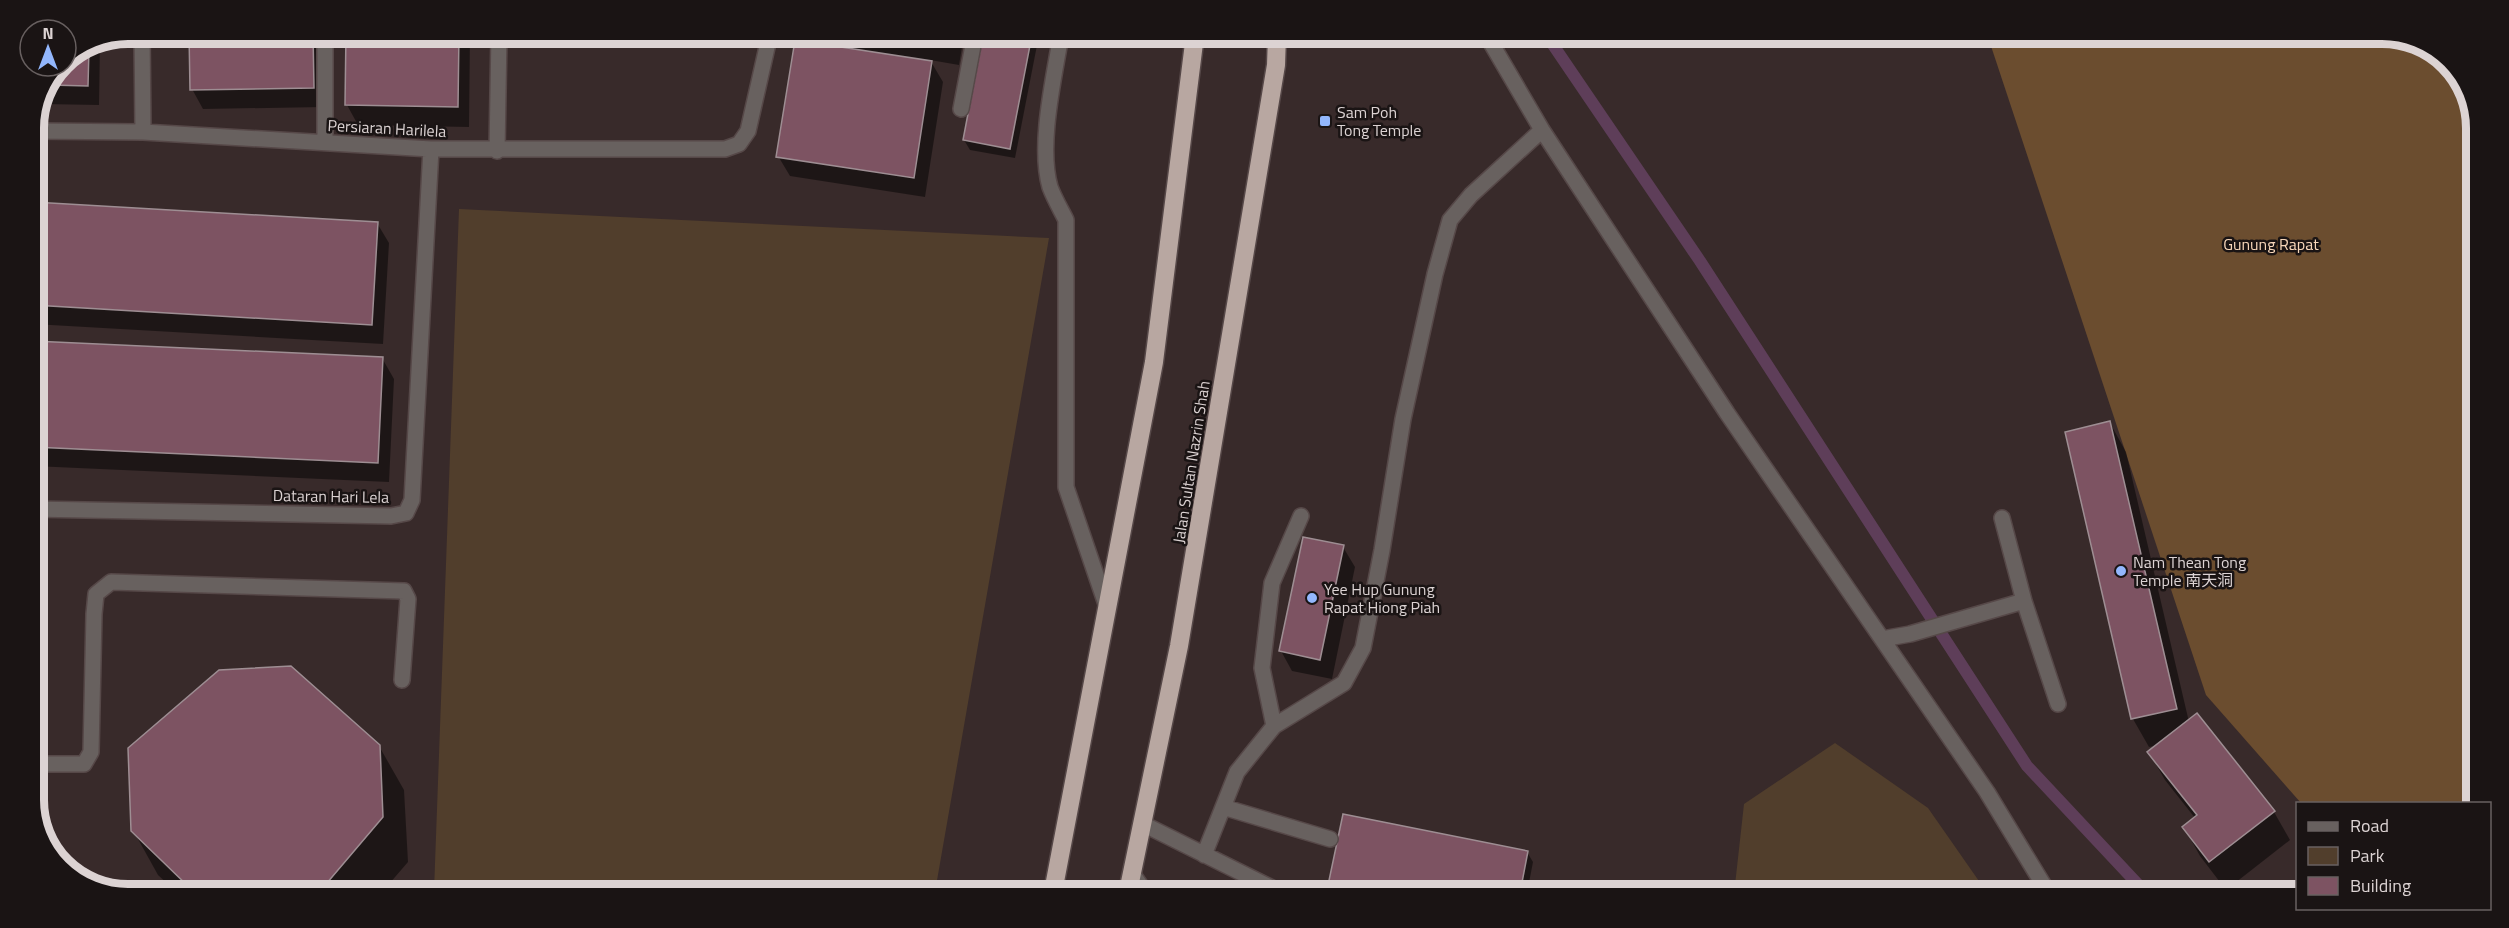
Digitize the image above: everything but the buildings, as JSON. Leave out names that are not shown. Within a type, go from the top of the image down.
[{"type":"highway","points":[[1055,884],[1154,362],[1194,44]]},
{"type":"highway","name":"Jalan Sultan Nazrin Shah","points":[[1130,884],[1179,646],[1276,65],[1277,44]]},
{"type":"street","points":[[142,44],[143,132]]},
{"type":"street","points":[[325,44],[325,142]]},
{"type":"street","points":[[496,151],[499,44]]},
{"type":"street","name":"Persiaran Harilela","points":[[44,131],[143,132],[496,151],[725,149],[739,144],[748,131],[768,44]]},
{"type":"street","points":[[961,109],[973,44]]},
{"type":"street","points":[[1060,44],[1049,109],[1047,154],[1050,186],[1066,220],[1066,487],[1107,608]]},
{"type":"street","points":[[1492,44],[1542,130],[1727,413],[1987,792],[2043,884]]},
{"type":"street","points":[[1204,855],[1237,772],[1274,726],[1344,683],[1363,648],[1382,550],[1403,419],[1435,274],[1450,220],[1471,195],[1542,130]]},
{"type":"street","name":"Dataran Hari Lela","points":[[44,509],[391,516],[406,513],[412,500],[431,149]]},
{"type":"street","points":[[1274,726],[1262,668],[1272,583],[1301,516]]},
{"type":"street","points":[[2002,518],[2024,601],[2058,704]]},
{"type":"street","points":[[44,764],[84,764],[91,752],[96,594],[111,582],[404,591],[408,599],[402,680]]},
{"type":"street","points":[[1882,639],[1910,634],[2024,601]]},
{"type":"street","points":[[1223,807],[1330,839]]},
{"type":"street","points":[[1143,824],[1265,884]]},
{"type":"street","points":[[1132,873],[1140,884]]},
{"type":"green space","name":"Gunung Rapat","points":[[1990,44],[2392,44],[2419,52],[2433,61],[2448,76],[2463,106],[2465,122],[2466,802],[2300,802],[2206,695]]},
{"type":"green space","points":[[459,209],[1049,238],[936,884],[434,884]]},
{"type":"green space","points":[[1835,743],[1928,808],[1981,884],[1735,884],[1744,804]]},
{"type":"waterway","points":[[1552,44],[1700,261],[2027,766],[2138,884]]},
{"type":"place","name":"Sam Poh Tong Temple","points":[[1325,121]]},
{"type":"place","name":"Nam Thean Tong Temple 南天洞","points":[[2121,571]]},
{"type":"place","name":"Yee Hup Gunung Rapat Hiong Piah","points":[[1312,598]]}]
